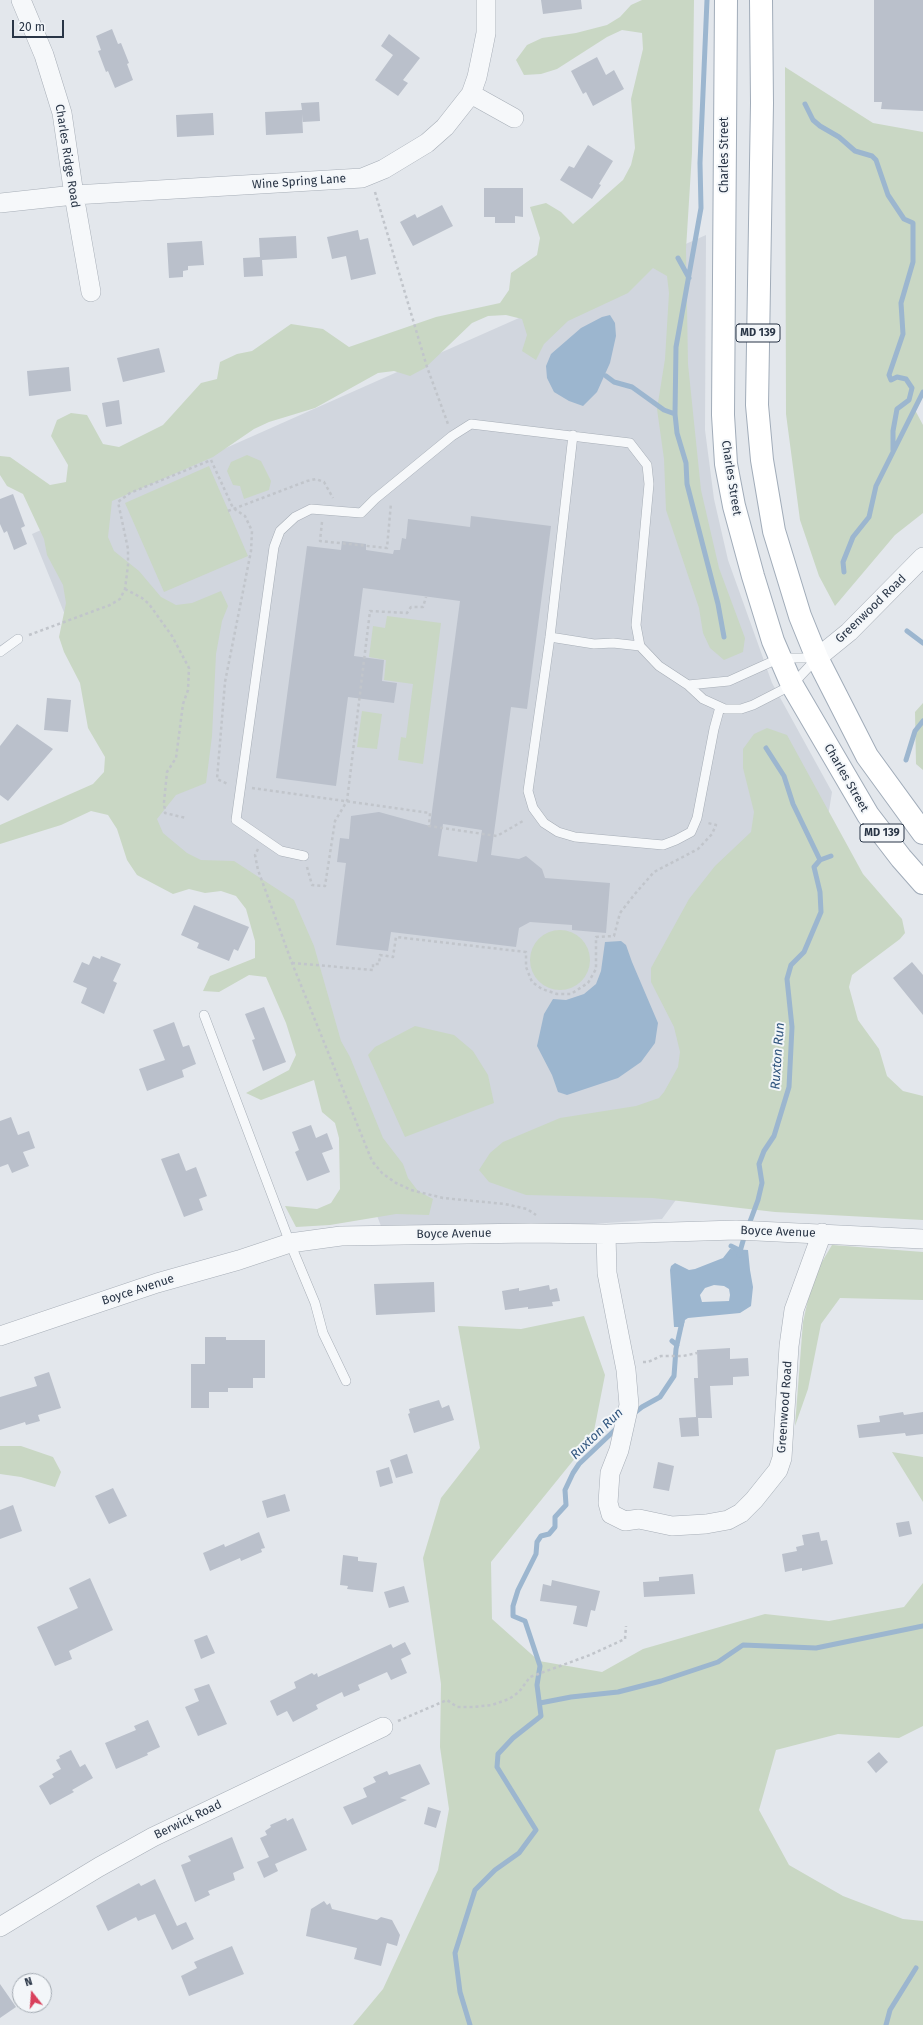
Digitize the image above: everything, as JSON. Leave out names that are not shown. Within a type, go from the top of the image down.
[{"type":"main road","name":"Charles Street","points":[[726,0],[723,415],[724,446],[729,484],[742,538],[762,607],[780,658],[792,685],[868,815],[901,858],[923,883]]},
{"type":"main road","name":"MD 139","points":[[761,0],[762,103],[757,405],[762,460],[774,531],[800,616],[816,658],[867,756],[923,833]]},
{"type":"street","name":"Charles Ridge Road","points":[[21,0],[44,55],[62,113],[74,195],[91,292]]},
{"type":"street","name":"Wine Spring Lane","points":[[0,203],[74,195],[305,182],[362,178],[370,175],[390,166],[427,142],[445,127],[471,94],[477,76],[486,33],[486,0]]},
{"type":"street","points":[[471,94],[514,118]]},
{"type":"street","name":"Greenwood Road","points":[[816,658],[849,632],[923,557]]},
{"type":"street","name":"Boyce Avenue","points":[[0,1336],[157,1283],[239,1260],[290,1242],[341,1236],[532,1233],[606,1234],[736,1230],[923,1239]]},
{"type":"street","name":"Greenwood Road","points":[[606,1234],[607,1273],[626,1370],[630,1405],[621,1444],[610,1473],[608,1503],[611,1514],[625,1521],[639,1519],[672,1526],[706,1524],[728,1520],[741,1513],[754,1500],[778,1470],[782,1458],[789,1346],[794,1310],[822,1233]]},
{"type":"street","name":"Berwick Road","points":[[0,1927],[99,1867],[153,1837],[383,1727]]},
{"type":"lane","points":[[304,856],[281,851],[236,820],[274,547],[280,532],[295,517],[311,509],[329,512],[361,513],[375,499],[452,436],[471,424],[630,443],[647,465],[649,484],[636,625],[640,646],[659,666],[688,685],[703,699],[725,710],[741,709],[768,699],[792,685],[816,658]]},
{"type":"lane","points":[[573,435],[550,636],[528,791],[533,808],[544,823],[558,832],[575,837],[663,845],[690,832],[697,818],[714,729],[720,707]]},
{"type":"lane","points":[[550,636],[594,644],[613,643],[640,646]]},
{"type":"lane","points":[[0,652],[18,639]]},
{"type":"lane","points":[[688,685],[729,681],[780,658],[816,658]]},
{"type":"lane","points":[[204,1015],[290,1242],[315,1303],[323,1333],[346,1381]]},
{"type":"path","points":[[370,175],[427,367]]},
{"type":"path","points":[[18,639],[110,605],[120,599],[125,589],[128,549],[118,502],[130,493],[211,460],[233,508],[245,516],[252,531],[251,551],[225,682],[217,779],[228,785],[430,813],[429,826],[497,836],[523,821]]},
{"type":"path","points":[[228,511],[316,479],[324,482],[330,490],[334,500],[329,512]]},
{"type":"path","points":[[125,589],[142,598],[153,608],[172,636],[189,668],[188,690],[183,704],[176,758],[167,772],[164,802],[165,813],[186,818]]},
{"type":"path","points":[[304,856],[312,885],[325,886],[335,821],[347,801],[370,612],[407,613],[411,607],[423,608],[426,597]]},
{"type":"path","points":[[292,963],[373,970],[373,964],[379,964],[380,955],[394,957],[396,937],[526,952],[526,967],[532,982],[557,994],[571,994],[588,983],[596,969],[596,937],[614,936],[620,912],[654,872],[698,849],[712,834],[716,824],[706,822]]},
{"type":"path","points":[[264,840],[255,855],[258,870],[292,963],[372,1161],[382,1173],[396,1183],[430,1196],[505,1204],[527,1209],[540,1217],[554,1234]]},
{"type":"path","points":[[661,1356],[683,1356],[697,1352]]},
{"type":"path","points":[[383,1727],[447,1700],[457,1707],[473,1707],[492,1705],[509,1699],[519,1692],[530,1676],[590,1655],[625,1639],[626,1626]]},
{"type":"shaded area","points":[[706,235],[705,430],[714,499],[728,560],[772,683],[832,792],[818,879],[697,1171],[662,1219],[386,1239],[243,868],[177,889],[32,534]]},
{"type":"green space","points":[[642,0],[694,0],[692,153],[686,249],[688,364],[701,490],[719,568],[745,638],[743,652],[724,660],[710,648],[703,633],[699,608],[666,510],[664,459],[657,409],[665,359],[669,293],[667,276],[653,268],[628,293],[568,321],[544,344],[536,360],[522,351],[527,335],[522,319],[506,315],[488,316],[472,323],[425,368],[410,376],[394,371],[378,373],[315,408],[269,422],[254,429],[213,457],[112,501],[108,537],[114,551],[139,571],[161,597],[176,605],[192,603],[221,591],[228,606],[222,621],[216,654],[212,736],[206,783],[176,795],[157,819],[163,833],[187,853],[201,860],[234,861],[294,900],[314,946],[341,1041],[350,1057],[383,1138],[403,1164],[408,1178],[418,1191],[433,1199],[429,1215],[396,1214],[330,1225],[296,1227],[285,1206],[317,1209],[331,1203],[340,1189],[339,1138],[335,1123],[322,1112],[314,1080],[261,1100],[246,1093],[289,1070],[296,1055],[286,1023],[266,977],[249,975],[219,992],[203,991],[210,976],[255,958],[255,941],[246,909],[236,896],[221,891],[205,893],[189,889],[173,894],[137,875],[127,860],[117,829],[108,815],[91,811],[61,825],[0,844],[0,825],[93,784],[104,772],[105,757],[88,728],[80,683],[64,652],[59,637],[66,603],[63,585],[47,555],[44,539],[23,494],[7,486],[0,475],[0,456],[10,457],[50,485],[66,482],[68,465],[51,436],[57,420],[71,413],[87,415],[103,444],[119,447],[163,425],[201,383],[217,379],[220,362],[237,354],[252,351],[291,324],[323,329],[349,347],[436,317],[500,303],[509,290],[511,273],[537,255],[540,238],[530,207],[546,203],[561,212],[573,224],[623,180],[631,165],[635,148],[631,99],[643,49],[642,33],[622,30],[607,37],[557,69],[541,74],[524,75],[516,60],[527,45],[542,38],[576,33],[607,25],[620,17],[631,5]]},
{"type":"green space","points":[[785,67],[873,123],[923,132],[923,390],[915,410],[923,425],[923,513],[895,535],[835,606],[819,576],[800,520],[786,414]]},
{"type":"green space","points":[[247,455],[261,461],[271,481],[269,490],[244,499],[240,486],[233,485],[227,471],[231,462]]},
{"type":"green space","points":[[209,466],[248,556],[164,592],[125,503]]},
{"type":"green space","points":[[387,616],[441,623],[423,764],[398,760],[401,737],[406,738],[413,684],[384,680],[386,660],[369,657],[373,626],[385,628]]},
{"type":"green space","points":[[923,703],[923,770],[916,764],[915,712]]},
{"type":"green space","points":[[362,711],[382,714],[377,749],[357,747]]},
{"type":"green space","points":[[767,728],[787,735],[863,874],[902,919],[905,933],[900,939],[852,975],[849,987],[858,1020],[879,1049],[887,1076],[903,1091],[923,1096],[923,1220],[775,1212],[653,1198],[526,1195],[489,1182],[479,1170],[490,1153],[503,1142],[560,1118],[636,1106],[659,1098],[664,1092],[678,1067],[680,1052],[674,1027],[651,982],[651,968],[689,899],[715,866],[751,832],[754,812],[743,768],[743,749],[754,734]]},
{"type":"green space","points":[[560,930],[576,935],[581,939],[585,944],[590,960],[585,976],[581,981],[576,985],[560,990],[544,985],[539,981],[535,976],[530,960],[535,944],[539,939],[544,935]]},
{"type":"green space","points":[[415,1026],[454,1035],[473,1051],[488,1075],[494,1103],[405,1137],[368,1055],[375,1047]]},
{"type":"green space","points":[[832,1245],[923,1252],[923,1300],[840,1298],[821,1324],[808,1389],[795,1426],[803,1322],[813,1277]]},
{"type":"green space","points":[[584,1316],[605,1375],[593,1436],[491,1562],[492,1619],[539,1661],[602,1672],[643,1649],[765,1614],[829,1621],[904,1607],[923,1583],[923,1726],[899,1738],[838,1734],[776,1750],[759,1810],[789,1865],[843,1896],[903,1919],[923,1921],[923,2025],[353,2025],[383,1989],[438,1870],[449,1809],[440,1747],[441,1684],[423,1558],[441,1498],[480,1448],[458,1326],[521,1329]]},
{"type":"green space","points":[[0,1446],[21,1446],[53,1457],[61,1472],[55,1487],[21,1477],[0,1474]]},
{"type":"green space","points":[[892,1452],[923,1457],[923,1502]]},
{"type":"water","points":[[610,315],[615,323],[616,336],[610,363],[597,392],[583,406],[569,401],[554,392],[547,378],[546,366],[551,354],[581,328],[602,317]]},
{"type":"water","points":[[621,941],[626,945],[658,1023],[655,1043],[641,1062],[618,1078],[567,1095],[558,1092],[552,1075],[537,1046],[544,1014],[553,999],[566,1000],[584,994],[596,984],[601,971],[605,942]]},
{"type":"water","points":[[730,1249],[748,1250],[753,1287],[751,1306],[740,1313],[688,1318],[685,1320],[683,1327],[674,1327],[671,1266],[675,1263],[689,1270],[723,1258]],"holes":[[[714,1285],[724,1286],[729,1289],[729,1301],[702,1302],[700,1295],[705,1288]]]},
{"type":"building","points":[[541,0],[581,0],[582,9],[543,14]]},
{"type":"building","points":[[874,0],[923,0],[923,111],[881,109],[882,102],[874,102]]},
{"type":"building","points":[[112,29],[118,44],[121,43],[129,63],[127,64],[133,80],[115,88],[108,71],[106,72],[98,51],[101,50],[96,36]]},
{"type":"building","points":[[389,34],[420,58],[403,80],[408,83],[398,96],[375,80],[393,55],[381,46]]},
{"type":"building","points":[[597,57],[606,75],[614,70],[624,89],[593,106],[586,92],[583,94],[571,71]]},
{"type":"building","points":[[319,102],[320,121],[302,122],[303,133],[266,135],[265,112],[302,110],[301,103]]},
{"type":"building","points":[[213,113],[214,135],[177,137],[176,115]]},
{"type":"building","points":[[588,145],[613,161],[592,199],[560,180],[569,166],[574,168]]},
{"type":"building","points":[[484,188],[523,188],[523,217],[515,216],[515,223],[495,223],[495,217],[484,217]]},
{"type":"building","points":[[442,205],[453,226],[413,246],[400,222],[415,214],[417,218]]},
{"type":"building","points":[[358,230],[360,240],[368,238],[376,274],[351,280],[346,256],[332,259],[327,237]]},
{"type":"building","points":[[296,236],[297,258],[262,260],[263,276],[244,277],[243,258],[260,257],[259,238]]},
{"type":"building","points":[[202,241],[204,265],[188,266],[188,270],[183,271],[183,277],[169,278],[167,243]]},
{"type":"building","points":[[159,348],[165,372],[123,382],[117,358]]},
{"type":"building","points":[[69,367],[71,391],[29,396],[27,371]]},
{"type":"building","points":[[119,400],[122,424],[106,427],[102,403]]},
{"type":"building","points":[[13,494],[25,526],[21,528],[27,544],[14,550],[7,531],[4,533],[0,524],[0,499]]},
{"type":"building","points":[[471,516],[551,526],[527,709],[511,707],[491,855],[519,859],[526,856],[542,869],[545,878],[610,883],[606,933],[572,930],[572,925],[530,922],[519,928],[516,947],[391,932],[388,951],[336,945],[346,863],[337,862],[340,838],[349,839],[351,816],[379,812],[430,826],[460,601],[363,588],[354,656],[384,660],[382,681],[397,683],[394,703],[348,697],[336,786],[276,778],[307,546],[341,550],[342,541],[366,544],[366,550],[393,554],[394,550],[400,550],[402,538],[406,539],[408,519],[470,527]],"holes":[[[443,824],[482,830],[477,862],[438,856]]]},
{"type":"building","points":[[47,698],[71,700],[68,732],[44,730]]},
{"type":"building","points":[[17,724],[53,749],[8,801],[0,795],[0,746]]},
{"type":"building","points":[[194,905],[249,927],[238,951],[234,949],[229,961],[197,948],[199,943],[181,935]]},
{"type":"building","points":[[93,956],[100,959],[101,956],[121,964],[113,981],[117,983],[104,1014],[81,1003],[87,988],[73,982],[82,962],[89,965]]},
{"type":"building","points":[[912,962],[923,975],[923,1015],[893,978]]},
{"type":"building","points":[[264,1007],[286,1062],[263,1071],[252,1040],[255,1039],[245,1014]]},
{"type":"building","points":[[174,1022],[183,1047],[189,1045],[196,1064],[182,1070],[184,1077],[147,1091],[139,1069],[165,1060],[153,1030]]},
{"type":"building","points":[[11,1117],[18,1135],[29,1131],[35,1148],[23,1152],[29,1166],[12,1173],[8,1164],[0,1167],[0,1121]]},
{"type":"building","points":[[311,1125],[316,1138],[327,1133],[333,1149],[322,1153],[330,1172],[307,1181],[295,1152],[299,1150],[292,1132]]},
{"type":"building","points":[[179,1153],[186,1171],[196,1167],[207,1196],[199,1199],[203,1210],[184,1217],[161,1159]]},
{"type":"building","points":[[434,1282],[435,1312],[376,1315],[374,1284]]},
{"type":"building","points":[[549,1285],[550,1290],[557,1288],[560,1301],[552,1302],[553,1306],[505,1310],[502,1291],[519,1288],[519,1291]]},
{"type":"building","points":[[205,1337],[226,1337],[226,1340],[265,1340],[265,1378],[253,1378],[253,1388],[228,1388],[228,1392],[209,1392],[209,1408],[191,1408],[191,1364],[205,1364]]},
{"type":"building","points":[[730,1348],[730,1359],[748,1358],[749,1376],[733,1377],[733,1385],[710,1386],[712,1418],[698,1418],[699,1436],[681,1437],[679,1418],[696,1417],[694,1378],[698,1378],[697,1350]]},
{"type":"building","points":[[49,1372],[61,1408],[38,1415],[40,1421],[26,1425],[25,1422],[0,1430],[0,1397],[37,1386],[34,1377]]},
{"type":"building","points":[[439,1400],[442,1408],[449,1405],[454,1420],[414,1433],[408,1414],[410,1413],[409,1409]]},
{"type":"building","points":[[903,1412],[904,1415],[923,1412],[923,1434],[906,1436],[905,1433],[859,1438],[857,1425],[880,1422],[879,1416]]},
{"type":"building","points":[[407,1454],[413,1473],[396,1478],[390,1460]]},
{"type":"building","points":[[658,1462],[674,1466],[669,1491],[653,1488]]},
{"type":"building","points":[[389,1467],[393,1483],[380,1487],[376,1471]]},
{"type":"building","points":[[113,1488],[127,1516],[109,1524],[95,1496]]},
{"type":"building","points":[[285,1494],[290,1511],[267,1518],[262,1501]]},
{"type":"building","points":[[13,1505],[22,1531],[0,1539],[0,1510]]},
{"type":"building","points":[[909,1521],[912,1534],[899,1537],[896,1523]]},
{"type":"building","points":[[259,1532],[265,1548],[261,1549],[262,1552],[241,1561],[240,1558],[210,1571],[203,1553],[224,1544],[225,1547]]},
{"type":"building","points":[[819,1532],[821,1541],[827,1540],[833,1564],[802,1571],[802,1568],[785,1572],[782,1554],[797,1551],[796,1547],[804,1545],[802,1535]]},
{"type":"building","points":[[343,1555],[358,1557],[358,1561],[377,1563],[373,1592],[347,1589],[348,1586],[340,1585]]},
{"type":"building","points":[[693,1574],[695,1594],[644,1597],[643,1582],[659,1581],[659,1577]]},
{"type":"building","points":[[90,1578],[113,1630],[69,1651],[72,1659],[55,1666],[37,1627],[78,1608],[69,1588]]},
{"type":"building","points":[[552,1580],[600,1591],[595,1611],[591,1610],[587,1627],[573,1624],[577,1606],[540,1601],[543,1584],[551,1586]]},
{"type":"building","points":[[404,1586],[409,1602],[389,1608],[384,1592]]},
{"type":"building","points":[[207,1635],[215,1653],[201,1659],[194,1640]]},
{"type":"building","points":[[405,1642],[411,1654],[401,1659],[407,1673],[391,1680],[387,1672],[358,1685],[360,1690],[344,1697],[342,1692],[316,1705],[318,1709],[293,1722],[287,1711],[277,1716],[270,1701],[296,1688],[294,1682],[312,1673],[314,1675],[317,1673],[318,1677],[391,1644],[393,1648]]},
{"type":"building","points":[[209,1684],[227,1724],[198,1736],[185,1707],[199,1701],[194,1689]]},
{"type":"building","points":[[148,1720],[160,1747],[147,1753],[148,1755],[116,1769],[105,1743],[136,1730],[134,1726]]},
{"type":"building","points":[[71,1750],[80,1767],[85,1764],[93,1778],[72,1790],[74,1792],[50,1805],[39,1786],[54,1777],[52,1774],[61,1769],[56,1760],[60,1758],[59,1756]]},
{"type":"building","points":[[879,1752],[888,1762],[876,1773],[867,1762]]},
{"type":"building","points":[[420,1764],[430,1784],[400,1798],[407,1800],[352,1825],[343,1807],[367,1797],[363,1788],[376,1782],[373,1777],[387,1771],[389,1775]]},
{"type":"building","points":[[428,1807],[441,1811],[436,1828],[424,1824]]},
{"type":"building","points":[[286,1818],[287,1821],[293,1818],[307,1850],[275,1864],[278,1871],[264,1878],[257,1862],[269,1857],[260,1838],[267,1835],[265,1831],[271,1827],[270,1825]]},
{"type":"building","points":[[232,1837],[244,1868],[233,1873],[235,1880],[208,1891],[210,1895],[195,1902],[181,1865],[191,1861],[188,1856]]},
{"type":"building","points":[[155,1879],[177,1926],[186,1922],[194,1939],[172,1950],[155,1914],[138,1921],[136,1917],[108,1931],[96,1906],[139,1883],[141,1886]]},
{"type":"building","points":[[324,1901],[327,1905],[330,1903],[332,1909],[377,1920],[381,1917],[392,1920],[400,1935],[397,1946],[387,1943],[381,1966],[354,1959],[357,1948],[306,1936],[311,1909]]},
{"type":"building","points":[[232,1946],[244,1974],[189,1996],[181,1976],[197,1968],[194,1962]]},
{"type":"building","points":[[0,1984],[12,2001],[12,2010],[0,2018]]},
{"type":"waterway","points":[[707,0],[700,163],[701,208],[676,347],[675,414],[677,433],[686,463],[687,484],[718,604],[724,637]]},
{"type":"waterway","points":[[805,104],[813,120],[820,126],[839,137],[855,151],[872,156],[876,160],[888,195],[904,219],[913,223],[913,262],[901,303],[903,334],[889,375],[891,380],[897,377],[906,379],[912,388],[909,400],[897,409],[893,431],[893,450]]},
{"type":"waterway","points":[[678,258],[689,278]]},
{"type":"waterway","points":[[606,376],[614,382],[632,387],[664,410],[675,414]]},
{"type":"waterway","points":[[844,572],[843,562],[853,537],[869,517],[876,486],[923,392]]},
{"type":"waterway","points":[[907,631],[923,643]]},
{"type":"waterway","name":"Ruxton Run","points":[[906,760],[915,731],[923,721]]},
{"type":"waterway","points":[[766,748],[784,776],[793,804],[820,860]]},
{"type":"waterway","name":"Ruxton Run","points":[[748,1227],[758,1200],[762,1183],[759,1164],[764,1151],[774,1136],[789,1087],[792,1027],[787,979],[791,965],[804,952],[821,912],[820,892],[814,867],[820,860],[831,856]]},
{"type":"waterway","name":"Ruxton Run","points":[[739,1255],[745,1234]]},
{"type":"waterway","points":[[731,1246],[739,1250]]},
{"type":"waterway","name":"Ruxton Run","points":[[633,1414],[660,1397],[674,1376],[676,1349],[682,1322]]},
{"type":"waterway","name":"Ruxton Run","points":[[672,1341],[677,1345]]},
{"type":"waterway","name":"Ruxton Run","points":[[470,2025],[460,1992],[455,1953],[475,1890],[495,1870],[519,1853],[536,1830],[497,1767],[498,1754],[513,1738],[541,1716],[537,1685],[540,1666],[525,1621],[513,1616],[513,1606],[518,1590],[536,1554],[537,1542],[541,1536],[549,1534],[555,1527],[555,1517],[566,1505],[565,1490],[573,1473],[579,1464],[618,1427]]},
{"type":"waterway","points":[[540,1703],[571,1697],[618,1692],[661,1681],[718,1662],[743,1645],[816,1648],[923,1626]]},
{"type":"waterway","points":[[886,2025],[890,2010],[916,1968]]}]
